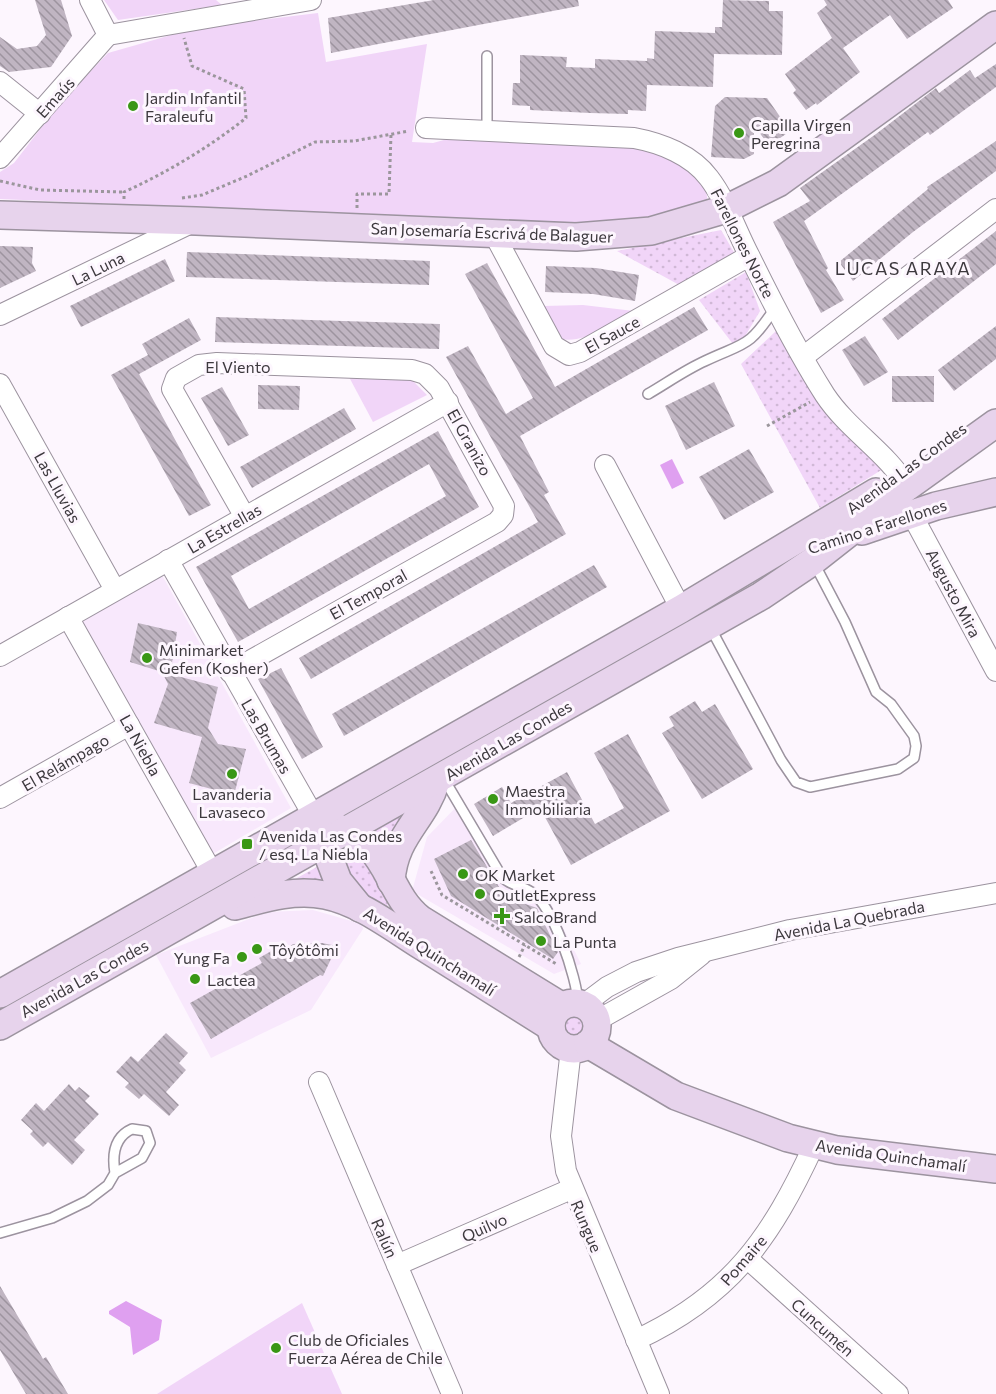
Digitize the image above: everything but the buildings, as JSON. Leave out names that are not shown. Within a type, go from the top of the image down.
[{"type":"street","points":[[90,0],[108,34],[180,22],[241,6],[311,0]]},
{"type":"street","name":"San Josemaría Escrivá de Balaguer","points":[[0,215],[196,220],[576,237],[626,235],[677,226],[726,209],[786,177],[996,25]]},
{"type":"street","name":"Emaús","points":[[0,158],[108,34]]},
{"type":"street","points":[[0,82],[40,114]]},
{"type":"street","name":"Farellones Norte","points":[[426,128],[621,136],[659,144],[691,161],[709,178],[803,357],[825,394],[852,429],[903,481]]},
{"type":"street","points":[[803,357],[996,209]]},
{"type":"street","name":"La Luna","points":[[0,315],[196,220]]},
{"type":"street","name":"El Sauce","points":[[494,234],[554,346],[569,355],[580,352],[749,256]]},
{"type":"street","name":"El Viento","points":[[245,516],[174,393],[172,384],[176,378],[200,365],[217,363],[412,370],[425,374]]},
{"type":"street","name":"El Granizo","points":[[425,374],[435,383],[448,402],[503,501],[503,515]]},
{"type":"street","name":"Las Lluvias","points":[[0,384],[115,590]]},
{"type":"street","name":"La Estrellas","points":[[0,656],[448,402]]},
{"type":"street","name":"Avenida Las Condes","points":[[0,1026],[710,626],[813,561],[845,537],[903,481],[996,402]]},
{"type":"street","name":"Avenida Las Condes","points":[[0,994],[681,609],[862,501],[903,481],[992,431]]},
{"type":"street","points":[[605,465],[681,609]]},
{"type":"street","name":"Camino a Farellones","points":[[758,564],[912,515],[996,492]]},
{"type":"street","name":"El Temporal","points":[[230,672],[497,522],[503,515]]},
{"type":"street","name":"Augusto Mira","points":[[912,515],[996,671]]},
{"type":"street","name":"Las Brumas","points":[[168,560],[314,817]]},
{"type":"street","name":"La Niebla","points":[[68,617],[213,874]]},
{"type":"street","name":"El Relámpago","points":[[0,798],[129,725]]},
{"type":"street","points":[[199,915],[273,896],[303,893],[328,895],[373,916],[397,913],[394,888],[398,848],[424,808],[439,779]]},
{"type":"street","name":"Avenida Quinchamalí","points":[[314,817],[334,838],[371,849],[407,909],[578,1023],[663,1089],[771,1132],[814,1145],[860,1154],[996,1169]]},
{"type":"street","name":"Avenida Quinchamalí","points":[[334,838],[338,881],[373,916],[578,1023]]},
{"type":"street","name":"Avenida La Quebrada","points":[[578,1023],[671,979],[703,954],[750,938],[996,893]]},
{"type":"street","name":"Rungue","points":[[578,1023],[561,1136],[566,1171],[659,1394]]},
{"type":"street","name":"Ralún","points":[[319,1082],[452,1394]]},
{"type":"street","name":"Pomaire","points":[[636,1340],[698,1305],[748,1259],[786,1202],[814,1145]]},
{"type":"street","name":"Quilvo","points":[[397,1265],[572,1189]]},
{"type":"street","name":"Cuncumén","points":[[748,1259],[898,1394]]},
{"type":"lane","points":[[487,56],[487,130]]},
{"type":"lane","points":[[648,394],[705,361],[747,344],[776,306]]},
{"type":"lane","points":[[710,626],[781,760],[796,782],[810,787],[898,769],[907,765],[914,758],[916,746],[914,736],[891,704],[876,692],[845,622],[813,561]]},
{"type":"lane","points":[[439,779],[502,877],[510,885],[531,892],[542,902],[575,975],[578,1023]]},
{"type":"lane","points":[[0,1233],[52,1218],[87,1201],[108,1185],[115,1173],[138,1161],[147,1151],[150,1139],[146,1131],[132,1129],[121,1137],[114,1154],[115,1173]]},
{"type":"path","points":[[0,181],[40,190],[124,192],[154,178],[213,144],[246,118],[244,89],[192,66],[180,22]]},
{"type":"path","points":[[180,199],[202,195],[247,176],[315,142],[354,141],[426,128]]},
{"type":"path","points":[[356,228],[357,194],[389,194],[391,134]]},
{"type":"path","points":[[124,192],[125,219]]},
{"type":"path","points":[[767,426],[825,394]]},
{"type":"path","points":[[431,871],[442,895],[575,975]]},
{"type":"shaded area","points":[[104,0],[216,0],[222,5],[118,20]]},
{"type":"shaded area","points":[[318,13],[326,62],[427,44],[412,142],[433,143],[451,138],[616,145],[641,149],[666,158],[691,172],[706,190],[707,201],[623,226],[0,199],[0,172],[14,163],[58,106],[108,53],[196,28]]},
{"type":"shaded area","points":[[721,230],[735,254],[683,287],[617,251]]},
{"type":"shaded area","points":[[746,272],[760,311],[744,338],[733,344],[699,300]]},
{"type":"shaded area","points":[[583,305],[634,311],[589,335],[570,340],[561,339],[544,306]]},
{"type":"shaded area","points":[[776,331],[816,400],[883,469],[820,508],[741,364]]},
{"type":"shaded area","points":[[349,377],[411,379],[427,395],[373,422]]},
{"type":"shaded area","points":[[672,459],[684,483],[672,489],[660,465]]},
{"type":"shaded area","points":[[162,575],[291,808],[211,855],[81,620]]},
{"type":"shaded area","points":[[463,800],[509,878],[544,890],[581,964],[554,974],[412,891],[427,837]]},
{"type":"shaded area","points":[[417,806],[388,859],[365,833]]},
{"type":"shaded area","points":[[352,847],[361,851],[387,893],[388,912],[362,901],[340,858],[343,850]]},
{"type":"shaded area","points":[[324,863],[328,882],[279,888]]},
{"type":"shaded area","points":[[313,910],[362,924],[363,929],[311,1010],[211,1058],[156,955],[267,912]]},
{"type":"shaded area","points":[[574,1014],[583,1017],[586,1026],[583,1035],[574,1038],[565,1035],[562,1026],[565,1017]]},
{"type":"shaded area","points":[[126,1301],[162,1320],[159,1340],[133,1355],[130,1327],[109,1314],[109,1311]]},
{"type":"shaded area","name":"Club de Oficiales Fuerza Aérea de Chile","points":[[302,1303],[342,1394],[157,1394]]},
{"type":"place","name":"Jardin Infantil Faraleufu","points":[[133,106]]},
{"type":"place","name":"Capilla Virgen Peregrina","points":[[739,133]]},
{"type":"place","name":"Minimarket Gefen (Kosher)","points":[[147,658]]},
{"type":"place","name":"Lavanderia Lavaseco","points":[[232,774]]},
{"type":"place","name":"Maestra Inmobiliaria","points":[[493,799]]},
{"type":"place","name":"Avenida Las Condes / esq. La Niebla","points":[[247,844]]},
{"type":"place","name":"OK Market","points":[[463,874]]},
{"type":"place","name":"OutletExpress","points":[[480,894]]},
{"type":"place","name":"SalcoBrand","points":[[502,916]]},
{"type":"place","name":"La Punta","points":[[541,941]]},
{"type":"place","name":"Tôyôtômi","points":[[257,949]]},
{"type":"place","name":"Yung Fa","points":[[242,957]]},
{"type":"place","name":"Lactea","points":[[195,979]]},
{"type":"place","name":"Club de Oficiales Fuerza Aérea de Chile","points":[[276,1348]]},
{"type":"district","name":"LUCAS ARAYA","points":[[903,268]]}]
